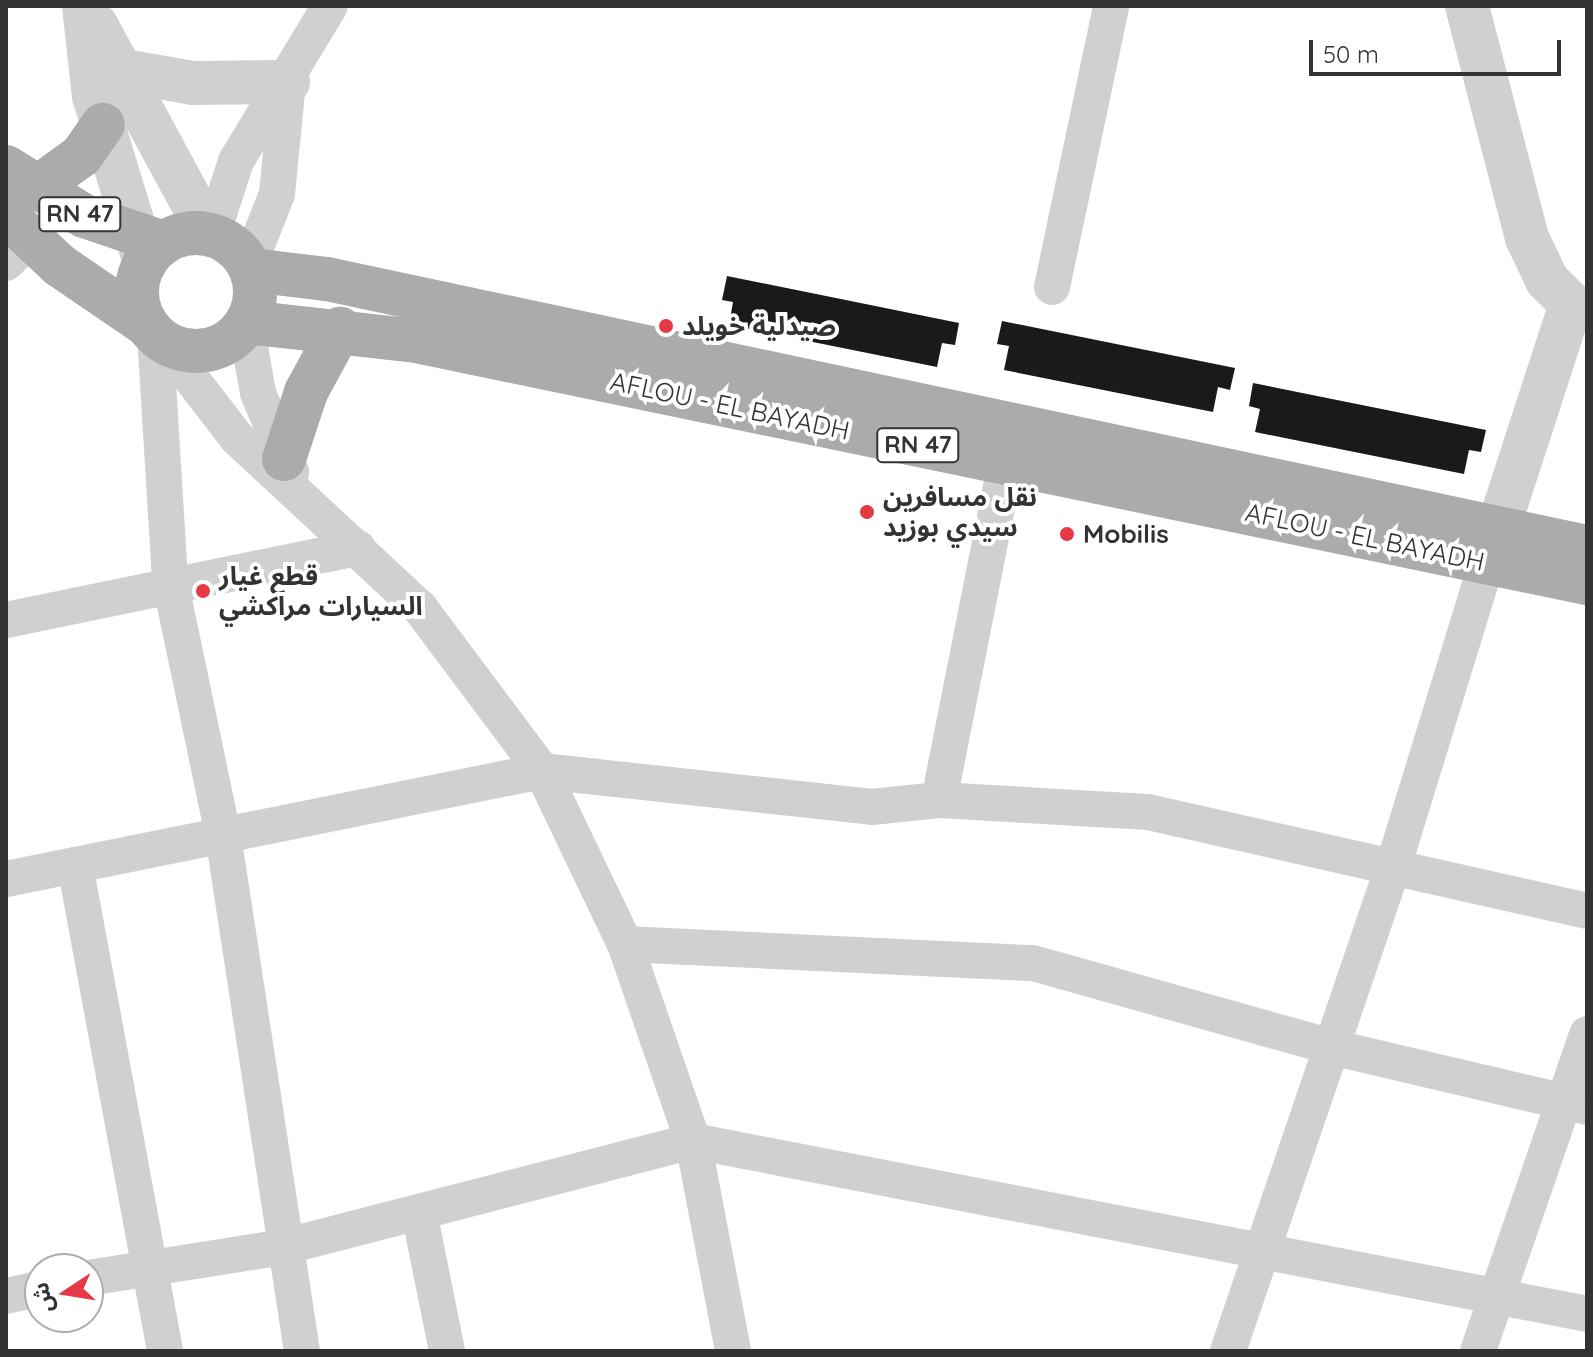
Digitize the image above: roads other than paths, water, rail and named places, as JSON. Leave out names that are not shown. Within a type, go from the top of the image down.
[{"type":"main road","points":[[103,125],[81,156],[17,215],[154,332],[207,350],[247,323],[250,268],[210,234],[148,246],[138,294],[154,332]]},
{"type":"main road","name":"RN 47","points":[[17,215],[148,246]]},
{"type":"main road","name":"AFLOU - EL BAYADH","points":[[250,268],[327,279],[737,387],[1493,546],[1587,583]]},
{"type":"main road","name":"AFLOU - EL BAYADH","points":[[247,323],[340,329],[737,387]]},
{"type":"main road","points":[[293,475],[306,392],[340,329]]},
{"type":"main road","name":"AFLOU - EL BAYADH","points":[[1493,546],[1587,547]]},
{"type":"street","points":[[85,6],[210,234]]},
{"type":"street","points":[[85,6],[103,125],[148,246]]},
{"type":"street","points":[[210,234],[236,161],[288,82],[330,6]]},
{"type":"street","points":[[1052,287],[1111,6]]},
{"type":"street","points":[[1228,1351],[1394,864],[1493,546],[1579,306],[1547,280],[1527,238],[1467,6]]},
{"type":"street","points":[[118,70],[193,83],[288,82]]},
{"type":"street","points":[[250,268],[277,194],[288,82]]},
{"type":"street","points":[[247,323],[258,393],[293,475]]},
{"type":"street","points":[[154,332],[237,438],[293,475],[479,678],[542,771],[625,944],[693,1141],[744,1348]]},
{"type":"street","points":[[154,332],[170,581],[223,835],[283,1247],[302,1351]]},
{"type":"street","points":[[939,800],[1009,444]]},
{"type":"street","points":[[6,620],[170,581],[358,548]]},
{"type":"street","points":[[6,879],[542,771],[872,807],[939,800],[1148,812],[1394,864],[1587,911]]},
{"type":"street","points":[[75,865],[165,1351]]},
{"type":"street","points":[[625,944],[1033,963],[1331,1047],[1576,1105]]},
{"type":"street","points":[[1478,1351],[1498,1294],[1576,1105],[1587,1034]]},
{"type":"street","points":[[104,1274],[149,1264],[283,1247],[693,1141],[1259,1254],[1498,1294],[1587,1314]]},
{"type":"street","points":[[419,1212],[447,1351]]},
{"type":"place","name":"صيدلية خويلد","points":[[666,326]]},
{"type":"place","name":"نقل مسافرين سيدي بوزيد","points":[[867,512]]},
{"type":"place","name":"Mobilis","points":[[1067,534]]},
{"type":"place","name":"قطع غيار السيارات مراكشي","points":[[203,591]]}]
